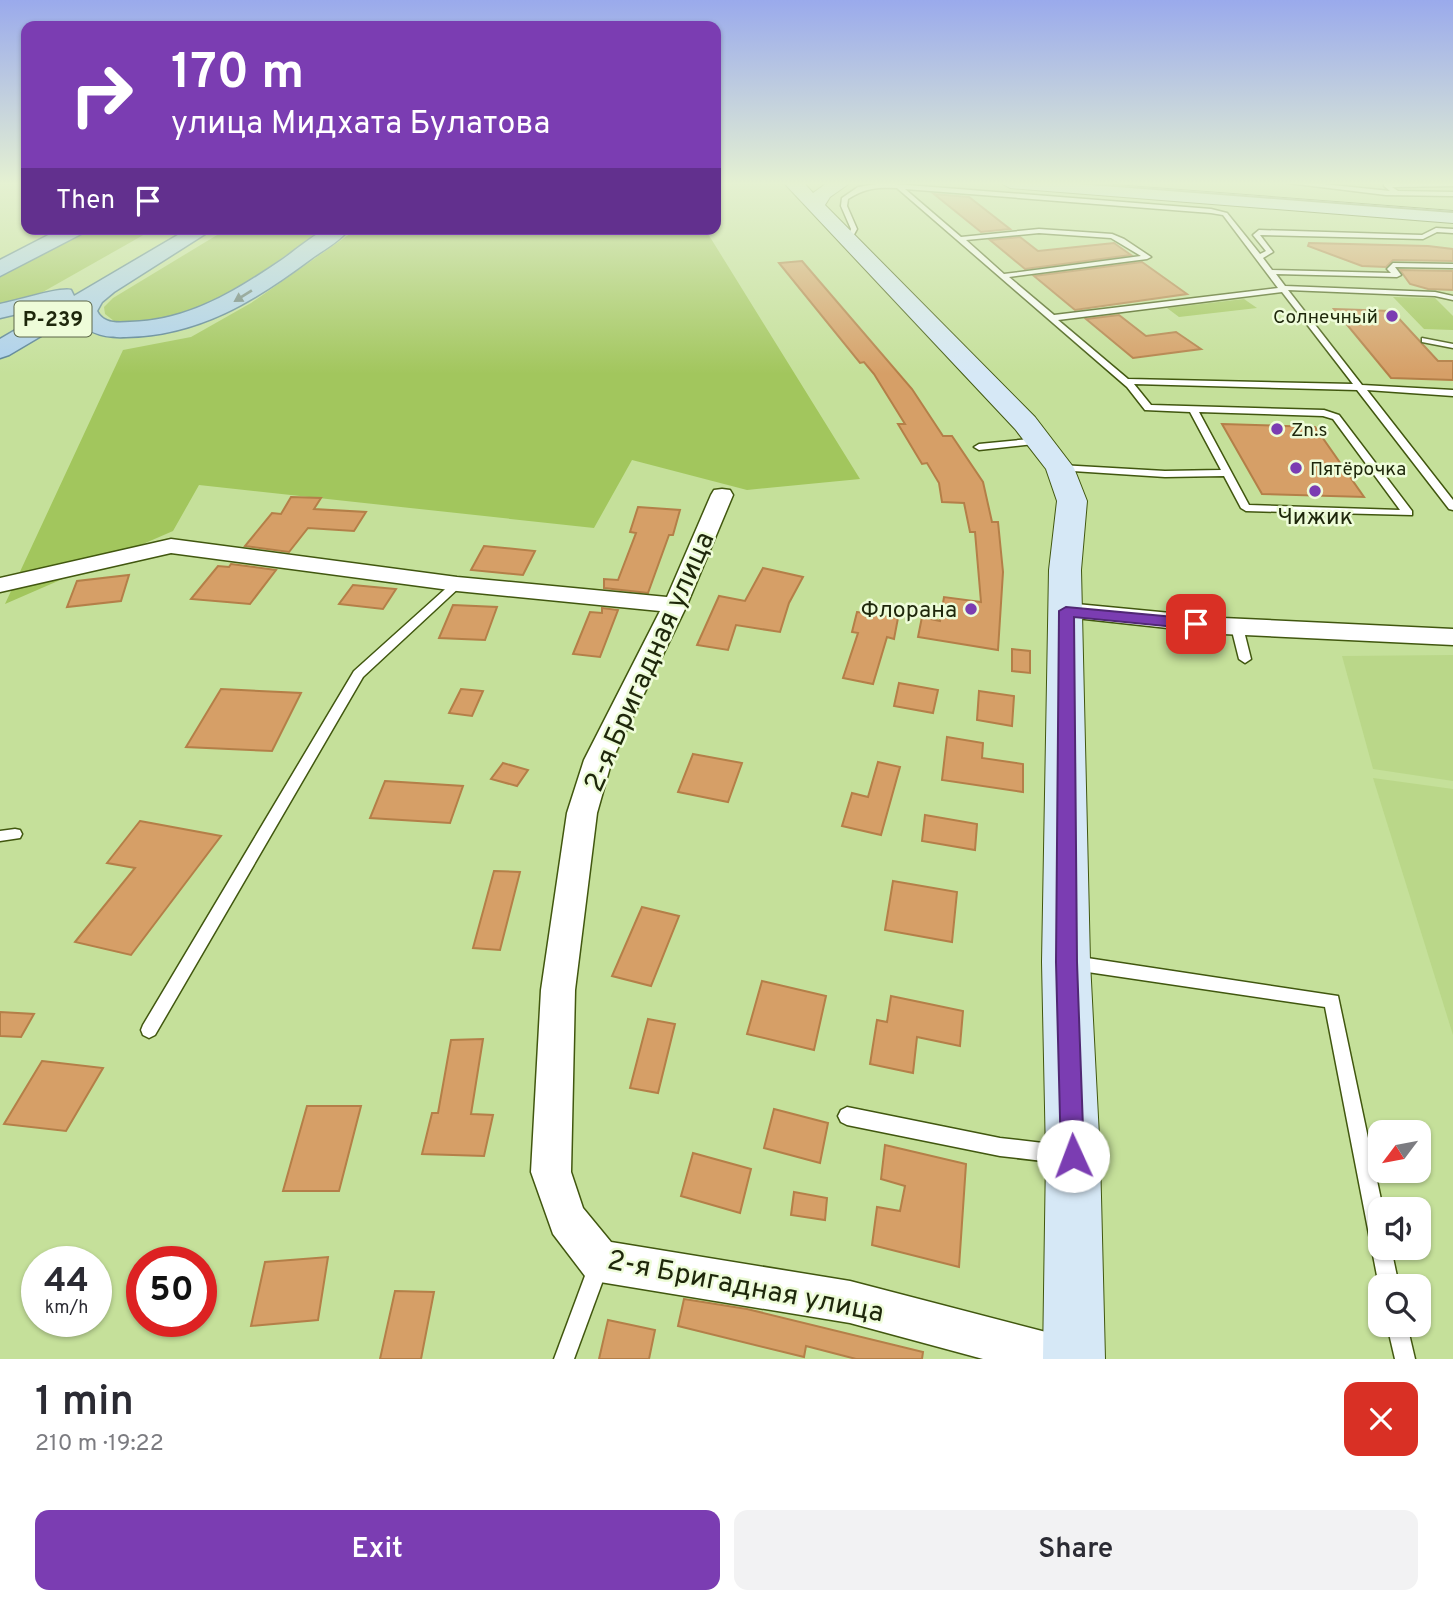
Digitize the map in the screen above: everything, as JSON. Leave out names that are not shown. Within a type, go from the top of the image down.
[{"type":"main road","points":[[0,256],[18,246]]},
{"type":"main road","points":[[0,269],[43,246]]},
{"type":"main road","name":"Р-239","points":[[0,330],[144,246]]},
{"type":"main road","name":"Р-239","points":[[0,350],[174,246]]},
{"type":"main road","points":[[105,288],[92,298],[85,311],[87,317],[99,327],[129,331],[177,324],[208,314],[234,301],[314,246]]},
{"type":"main road","points":[[856,246],[1050,455],[1072,501],[1065,570],[1066,962],[1073,1156],[1074,1359]]},
{"type":"main road","points":[[0,312],[38,304],[62,295]]},
{"type":"street","name":"2-я Бригадная улица","points":[[722,495],[676,605],[598,760],[582,813],[558,990],[551,1172],[567,1220],[600,1261],[850,1302],[1065,1359]]},
{"type":"street","points":[[0,585],[171,547],[457,584],[676,605]]},
{"type":"street","points":[[1066,611],[1237,627],[1453,637]]},
{"type":"lane","points":[[968,246],[1142,397],[1148,408],[1193,409],[1324,412],[1336,416],[1408,513],[1246,508],[1193,409]]},
{"type":"lane","points":[[1002,275],[1147,257],[1131,246]]},
{"type":"lane","points":[[1252,246],[1453,507]]},
{"type":"lane","points":[[1260,257],[1270,252],[1265,246]]},
{"type":"lane","points":[[1272,272],[1400,276],[1391,269],[1393,265],[1453,266]]},
{"type":"lane","points":[[1052,318],[1284,289],[1436,293],[1453,298]]},
{"type":"lane","points":[[1425,340],[1453,346]]},
{"type":"lane","points":[[1124,381],[1453,393]]},
{"type":"lane","points":[[979,447],[1050,455],[1165,474],[1228,473]]},
{"type":"lane","points":[[149,1030],[358,674],[457,584]]},
{"type":"lane","points":[[1237,627],[1245,659]]},
{"type":"lane","points":[[1066,962],[1332,1001],[1371,1197]]},
{"type":"lane","points":[[847,1116],[1000,1147],[1073,1156]]},
{"type":"lane","points":[[564,1359],[600,1261]]},
{"type":"lane","points":[[1400,1337],[1405,1359]]},
{"type":"shaded area","points":[[52,246],[123,246],[34,297],[0,307],[0,274]]},
{"type":"shaded area","points":[[198,246],[299,246],[215,304],[173,320],[124,323],[114,321],[105,314],[104,307],[113,298]]},
{"type":"shaded area","points":[[332,246],[716,246],[860,479],[747,490],[632,460],[594,528],[199,485],[173,531],[5,604],[123,350],[191,337],[251,303]]},
{"type":"shaded area","points":[[1393,297],[1435,298],[1453,316],[1453,330],[1424,329]]},
{"type":"shaded area","points":[[1244,299],[1257,308],[1179,317],[1167,308]]},
{"type":"shaded area","points":[[1453,655],[1453,781],[1373,769],[1342,656]]},
{"type":"shaded area","points":[[1373,778],[1453,789],[1453,1035]]},
{"type":"building","points":[[998,246],[1032,246],[1038,251],[1082,246],[1119,246],[1131,255],[1025,269]]},
{"type":"building","points":[[1309,246],[1432,246],[1453,249],[1453,261],[1393,260],[1386,267],[1362,266]]},
{"type":"building","points":[[802,261],[912,389],[943,436],[952,436],[983,482],[992,522],[998,522],[1003,572],[998,650],[918,637],[922,617],[940,621],[944,597],[981,602],[975,532],[970,532],[964,503],[942,502],[939,483],[927,463],[922,464],[898,424],[905,424],[874,374],[864,362],[860,363],[779,263]]},
{"type":"building","points":[[1142,262],[1187,294],[1075,310],[1034,276]]},
{"type":"building","points":[[1400,270],[1453,271],[1453,290],[1428,289],[1410,284]]},
{"type":"building","points":[[1334,309],[1392,311],[1438,361],[1453,361],[1453,380],[1391,378]]},
{"type":"building","points":[[1119,315],[1146,336],[1176,332],[1201,349],[1133,358],[1086,319]]},
{"type":"building","points":[[1222,424],[1315,427],[1364,497],[1262,494]]},
{"type":"building","points":[[291,497],[321,498],[314,509],[366,512],[354,531],[308,528],[289,552],[245,546],[272,513],[281,514]]},
{"type":"building","points":[[638,507],[680,510],[673,535],[669,535],[648,593],[604,588],[604,579],[618,580],[636,533],[630,532]]},
{"type":"building","points":[[484,546],[535,551],[523,575],[471,570]]},
{"type":"building","points":[[231,564],[276,570],[250,604],[191,599],[218,566],[229,567]]},
{"type":"building","points":[[763,568],[803,577],[789,603],[780,632],[736,625],[728,650],[697,645],[719,596],[745,601]]},
{"type":"building","points":[[129,575],[121,601],[67,607],[77,581]]},
{"type":"building","points":[[353,585],[396,589],[383,609],[339,604]]},
{"type":"building","points":[[453,605],[497,607],[485,640],[439,638]]},
{"type":"building","points":[[602,608],[618,610],[600,657],[573,654],[590,612],[602,613]]},
{"type":"building","points":[[857,612],[898,618],[894,639],[887,637],[873,684],[843,678],[858,633],[852,632]]},
{"type":"building","points":[[1012,649],[1030,651],[1030,673],[1012,671]]},
{"type":"building","points":[[899,683],[938,690],[933,713],[894,706]]},
{"type":"building","points":[[221,689],[301,693],[272,751],[186,747]]},
{"type":"building","points":[[461,689],[483,691],[472,716],[449,713]]},
{"type":"building","points":[[979,691],[1014,696],[1012,726],[977,720]]},
{"type":"building","points":[[947,737],[983,743],[982,758],[1023,764],[1023,792],[942,780]]},
{"type":"building","points":[[693,754],[742,763],[728,802],[678,792]]},
{"type":"building","points":[[878,762],[900,767],[881,835],[842,826],[852,793],[868,797]]},
{"type":"building","points":[[503,763],[528,770],[517,786],[491,779]]},
{"type":"building","points":[[385,781],[463,786],[450,823],[370,818]]},
{"type":"building","points":[[925,815],[977,824],[975,850],[922,841]]},
{"type":"building","points":[[140,821],[221,836],[131,955],[75,942],[135,868],[107,863]]},
{"type":"building","points":[[494,871],[520,872],[500,950],[473,948]]},
{"type":"building","points":[[893,881],[957,892],[952,942],[885,930]]},
{"type":"building","points":[[642,907],[679,916],[651,986],[612,976]]},
{"type":"building","points":[[762,981],[826,996],[814,1050],[747,1034]]},
{"type":"building","points":[[891,996],[963,1011],[960,1046],[917,1037],[913,1073],[870,1064],[877,1020],[887,1022]]},
{"type":"building","points":[[0,1012],[34,1014],[21,1037],[0,1036]]},
{"type":"building","points":[[648,1019],[675,1024],[658,1093],[630,1088]]},
{"type":"building","points":[[483,1039],[471,1114],[493,1115],[484,1156],[422,1154],[432,1113],[438,1113],[451,1040]]},
{"type":"building","points":[[42,1061],[103,1068],[66,1131],[4,1124]]},
{"type":"building","points":[[307,1106],[361,1106],[339,1191],[283,1191]]},
{"type":"building","points":[[774,1109],[828,1123],[820,1163],[764,1148]]},
{"type":"building","points":[[885,1145],[966,1164],[959,1267],[872,1245],[877,1207],[900,1211],[905,1186],[881,1179]]},
{"type":"building","points":[[693,1153],[751,1169],[740,1213],[681,1196]]},
{"type":"building","points":[[794,1192],[827,1198],[825,1220],[791,1215]]},
{"type":"building","points":[[328,1257],[318,1320],[251,1326],[265,1262]]},
{"type":"building","points":[[395,1291],[434,1292],[421,1359],[380,1359]]},
{"type":"building","points":[[684,1299],[747,1309],[923,1352],[922,1359],[856,1359],[806,1346],[804,1357],[678,1326]]},
{"type":"building","points":[[608,1320],[655,1330],[649,1359],[599,1359]]},
{"type":"place","name":"Солнечный","points":[[1392,316]]},
{"type":"place","name":"Zn.s","points":[[1277,429]]},
{"type":"place","name":"Пятёрочка","points":[[1296,468]]},
{"type":"place","name":"Чижик","points":[[1315,491]]},
{"type":"place","name":"Флорана","points":[[971,609]]},
{"type":"route","points":[[1073,1156],[1066,962],[1066,611],[1196,624]]}]
